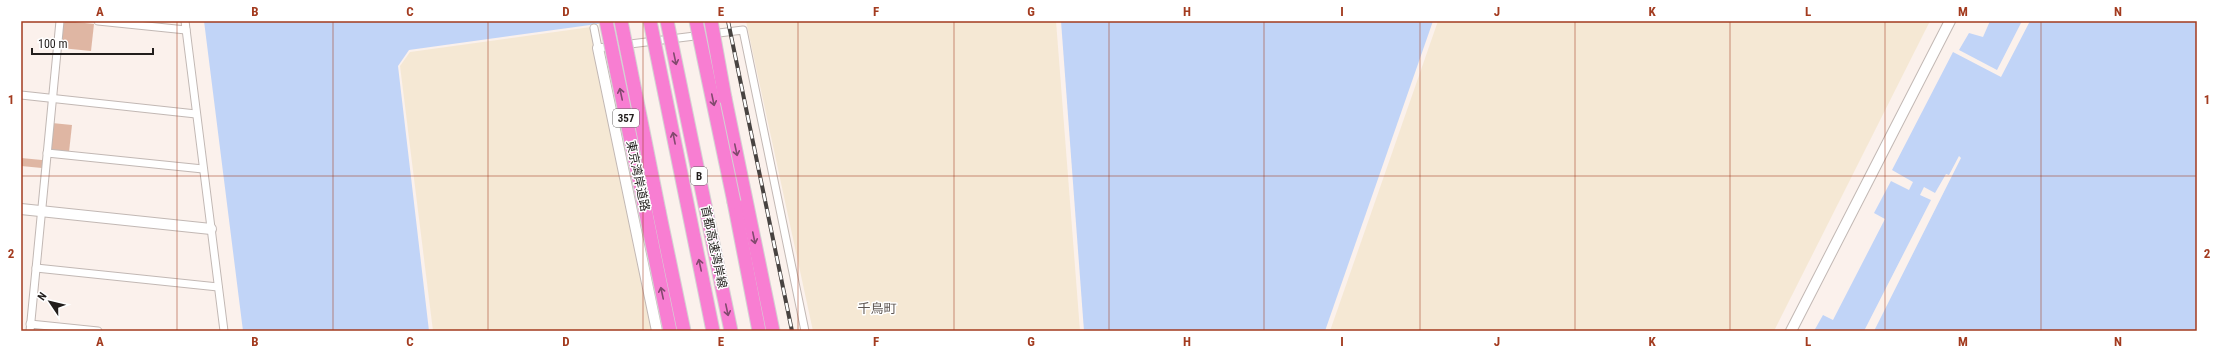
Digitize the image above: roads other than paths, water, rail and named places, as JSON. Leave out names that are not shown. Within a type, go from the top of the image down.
[{"type":"highway","name":"東京湾岸道路","points":[[606,21],[670,331]]},
{"type":"highway","points":[[615,21],[626,45]]},
{"type":"highway","name":"東京湾岸道路","points":[[621,21],[684,331]]},
{"type":"highway","name":"首都高速湾岸線","points":[[650,21],[713,331]]},
{"type":"highway","name":"首都高速湾岸線","points":[[667,21],[731,331]]},
{"type":"highway","points":[[670,21],[670,36]]},
{"type":"highway","points":[[696,21],[707,76],[773,331]]},
{"type":"highway","points":[[702,21],[707,76]]},
{"type":"highway","points":[[710,21],[740,201],[759,331]]},
{"type":"highway","points":[[668,252],[690,331]]},
{"type":"street","points":[[60,21],[30,328],[98,331]]},
{"type":"street","points":[[98,21],[186,30]]},
{"type":"street","points":[[185,21],[224,331]]},
{"type":"street","points":[[1792,331],[1950,21]]},
{"type":"street","points":[[594,28],[657,331]]},
{"type":"street","points":[[598,48],[743,30],[805,331]]},
{"type":"street","points":[[21,95],[196,114]]},
{"type":"street","points":[[47,152],[203,169]]},
{"type":"street","points":[[21,209],[211,229]]},
{"type":"street","points":[[36,268],[218,287]]},
{"type":"water","points":[[204,21],[619,21],[409,50],[398,66],[429,331],[243,331]]},
{"type":"water","points":[[1061,21],[1433,21],[1325,331],[1084,331]]},
{"type":"water","points":[[1990,21],[2022,21],[1997,70],[1959,50],[1969,33],[1983,37]]},
{"type":"water","points":[[2030,21],[2197,21],[2197,331],[1814,331],[1823,315],[1833,320],[1885,219],[1874,213],[1891,181],[1909,190],[1913,182],[1892,170],[1953,52],[2001,77]]},
{"type":"railway","points":[[728,21],[792,331]]},
{"type":"district","name":"千鳥町","points":[[877,308]]}]
